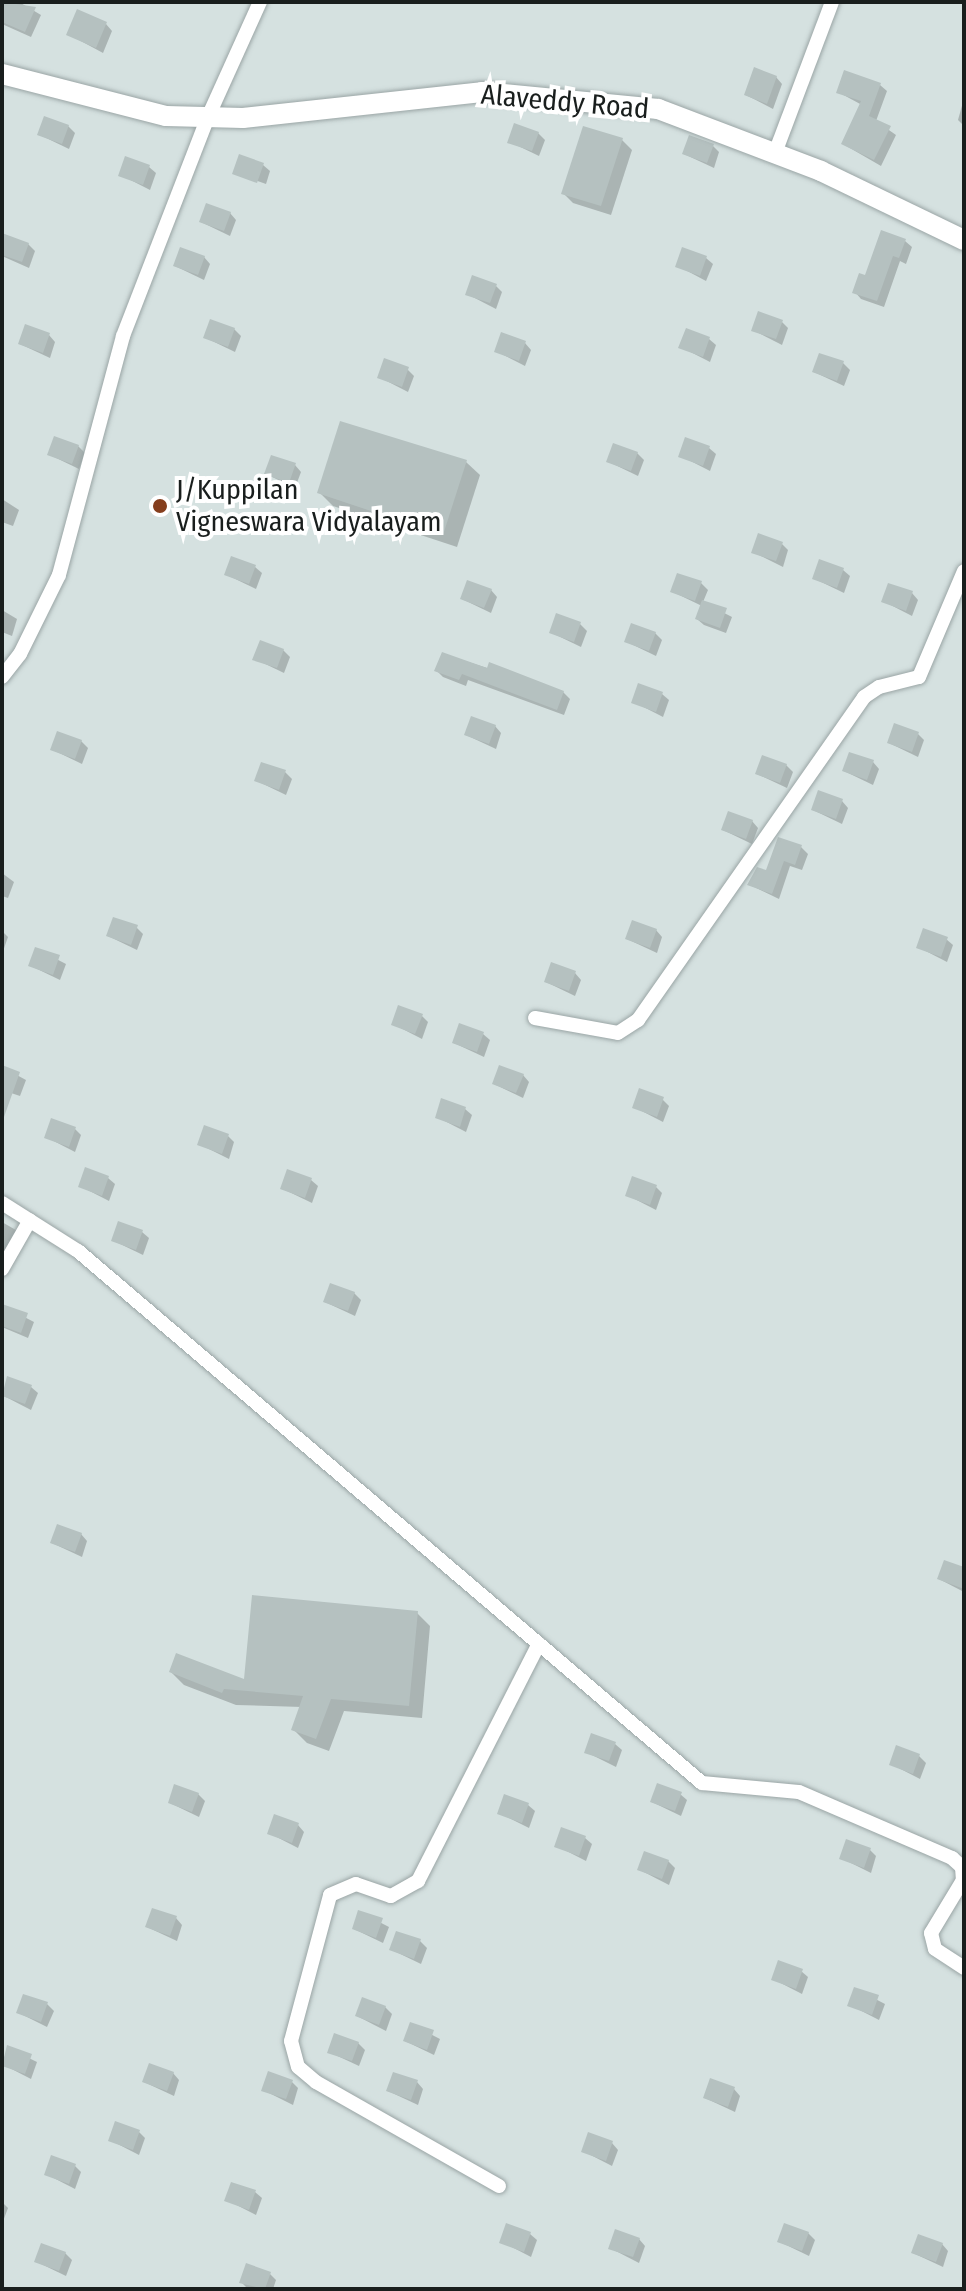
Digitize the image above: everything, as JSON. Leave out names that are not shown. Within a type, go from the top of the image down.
[{"type":"street","points":[[2,677],[20,654],[59,575],[123,336],[208,117],[260,2]]},
{"type":"street","points":[[775,153],[832,2]]},
{"type":"street","name":"Alaveddy Road","points":[[2,74],[166,116],[243,118],[482,92],[658,109],[775,153],[964,240]]},
{"type":"street","points":[[535,1018],[618,1033],[638,1020],[864,697],[879,687],[919,677],[964,571]]},
{"type":"street","points":[[2,1203],[78,1251],[702,1783],[799,1792],[952,1858],[962,1867],[963,1880],[931,1933],[935,1949],[964,1968]]},
{"type":"street","points":[[2,1269],[30,1220]]},
{"type":"street","points":[[499,2186],[316,2082],[298,2067],[291,2041],[330,1895],[356,1884],[391,1896],[418,1881],[539,1644]]},
{"type":"building","points":[[2,2],[36,7],[25,32],[2,22]]},
{"type":"building","points":[[77,9],[107,22],[96,48],[66,35]]},
{"type":"building","points":[[754,67],[777,76],[767,104],[744,95]]},
{"type":"building","points":[[844,70],[881,83],[869,116],[891,126],[874,160],[841,144],[861,101],[836,93]]},
{"type":"building","points":[[44,116],[69,125],[62,144],[37,135]]},
{"type":"building","points":[[514,123],[539,132],[532,151],[507,143]]},
{"type":"building","points":[[583,126],[623,138],[601,206],[561,194]]},
{"type":"building","points":[[689,135],[714,144],[707,163],[682,154]]},
{"type":"building","points":[[239,154],[264,163],[257,183],[232,174]]},
{"type":"building","points":[[125,156],[150,165],[143,185],[118,176]]},
{"type":"building","points":[[206,203],[231,212],[224,231],[199,222]]},
{"type":"building","points":[[881,230],[906,239],[899,258],[893,256],[877,301],[852,293],[859,273],[865,275]]},
{"type":"building","points":[[2,233],[29,243],[22,262],[2,255]]},
{"type":"building","points":[[180,247],[205,256],[198,275],[173,266]]},
{"type":"building","points":[[682,247],[707,256],[700,276],[675,267]]},
{"type":"building","points":[[472,275],[497,284],[490,303],[465,295]]},
{"type":"building","points":[[758,311],[783,320],[776,339],[751,331]]},
{"type":"building","points":[[210,319],[235,328],[228,347],[203,338]]},
{"type":"building","points":[[25,324],[50,333],[43,353],[18,344]]},
{"type":"building","points":[[686,328],[710,337],[703,357],[678,348]]},
{"type":"building","points":[[501,332],[526,341],[519,361],[494,352]]},
{"type":"building","points":[[819,353],[844,361],[837,381],[812,372]]},
{"type":"building","points":[[384,358],[409,367],[402,387],[377,378]]},
{"type":"building","points":[[340,421],[467,460],[443,535],[317,493]]},
{"type":"building","points":[[54,436],[79,445],[72,464],[47,455]]},
{"type":"building","points":[[685,437],[710,446],[703,466],[678,457]]},
{"type":"building","points":[[613,443],[638,452],[631,471],[606,462]]},
{"type":"building","points":[[271,455],[296,463],[289,483],[264,474]]},
{"type":"building","points":[[758,533],[783,542],[776,561],[751,553]]},
{"type":"building","points":[[231,556],[256,565],[249,584],[224,575]]},
{"type":"building","points":[[819,559],[844,568],[837,588],[812,579]]},
{"type":"building","points":[[677,573],[702,581],[695,601],[670,592]]},
{"type":"building","points":[[467,580],[492,589],[484,608],[460,599]]},
{"type":"building","points":[[888,583],[913,591],[906,611],[881,602]]},
{"type":"building","points":[[702,600],[727,608],[720,628],[695,619]]},
{"type":"building","points":[[556,613],[581,622],[574,642],[549,633]]},
{"type":"building","points":[[631,623],[656,632],[649,651],[624,642]]},
{"type":"building","points":[[260,640],[284,649],[277,668],[252,660]]},
{"type":"building","points":[[442,652],[487,668],[489,662],[564,691],[557,710],[462,674],[459,680],[434,671]]},
{"type":"building","points":[[638,683],[663,692],[656,712],[631,703]]},
{"type":"building","points":[[471,716],[496,725],[489,744],[464,735]]},
{"type":"building","points":[[894,723],[919,732],[912,752],[887,743]]},
{"type":"building","points":[[57,731],[82,740],[75,759],[50,750]]},
{"type":"building","points":[[849,752],[874,760],[867,780],[842,771]]},
{"type":"building","points":[[762,755],[787,764],[780,783],[755,774]]},
{"type":"building","points":[[261,762],[286,770],[279,790],[254,781]]},
{"type":"building","points":[[818,790],[843,799],[836,819],[811,810]]},
{"type":"building","points":[[728,811],[753,820],[746,839],[721,830]]},
{"type":"building","points":[[778,837],[802,845],[795,865],[784,861],[772,894],[747,885],[757,867],[766,870]]},
{"type":"building","points":[[113,917],[138,925],[131,945],[106,936]]},
{"type":"building","points":[[632,920],[657,929],[650,948],[625,939]]},
{"type":"building","points":[[923,928],[948,937],[941,957],[916,948]]},
{"type":"building","points":[[35,947],[60,955],[53,975],[28,966]]},
{"type":"building","points":[[551,962],[576,971],[569,991],[544,982]]},
{"type":"building","points":[[398,1005],[423,1014],[415,1034],[391,1025]]},
{"type":"building","points":[[459,1023],[484,1032],[477,1052],[452,1043]]},
{"type":"building","points":[[2,1065],[20,1072],[4,1117],[2,1116]]},
{"type":"building","points":[[499,1065],[524,1074],[516,1093],[492,1084]]},
{"type":"building","points":[[639,1088],[664,1097],[657,1117],[632,1108]]},
{"type":"building","points":[[441,1098],[466,1107],[460,1127],[435,1118]]},
{"type":"building","points":[[51,1118],[76,1127],[69,1147],[44,1138]]},
{"type":"building","points":[[204,1125],[229,1134],[222,1154],[197,1145]]},
{"type":"building","points":[[85,1167],[109,1176],[102,1196],[78,1187]]},
{"type":"building","points":[[287,1169],[312,1178],[305,1198],[280,1189]]},
{"type":"building","points":[[632,1176],[657,1185],[650,1205],[625,1196]]},
{"type":"building","points":[[118,1221],[143,1230],[136,1250],[111,1241]]},
{"type":"building","points":[[330,1283],[355,1292],[348,1311],[323,1302]]},
{"type":"building","points":[[2,1304],[28,1313],[21,1333],[2,1326]]},
{"type":"building","points":[[7,1376],[32,1385],[25,1404],[2,1396]]},
{"type":"building","points":[[57,1524],[82,1533],[75,1552],[50,1543]]},
{"type":"building","points":[[944,1560],[964,1567],[964,1589],[937,1579]]},
{"type":"building","points":[[252,1595],[418,1611],[409,1706],[331,1699],[316,1739],[291,1730],[303,1696],[224,1689],[222,1693],[169,1672],[176,1653],[244,1679]]},
{"type":"building","points":[[591,1733],[616,1742],[609,1761],[584,1753]]},
{"type":"building","points":[[896,1745],[920,1754],[913,1774],[889,1765]]},
{"type":"building","points":[[657,1783],[682,1792],[675,1811],[650,1802]]},
{"type":"building","points":[[174,1784],[199,1793],[192,1812],[168,1803]]},
{"type":"building","points":[[504,1794],[529,1803],[522,1823],[497,1814]]},
{"type":"building","points":[[274,1814],[299,1823],[292,1843],[267,1834]]},
{"type":"building","points":[[561,1827],[586,1836],[579,1856],[554,1847]]},
{"type":"building","points":[[846,1839],[871,1848],[864,1868],[839,1859]]},
{"type":"building","points":[[644,1851],[669,1860],[662,1879],[637,1870]]},
{"type":"building","points":[[152,1908],[177,1916],[170,1936],[145,1927]]},
{"type":"building","points":[[358,1910],[383,1918],[376,1938],[352,1929]]},
{"type":"building","points":[[396,1931],[421,1939],[414,1959],[389,1950]]},
{"type":"building","points":[[778,1960],[803,1969],[796,1989],[771,1980]]},
{"type":"building","points":[[854,1987],[879,1995],[872,2015],[847,2006]]},
{"type":"building","points":[[23,1994],[48,2002],[41,2022],[16,2013]]},
{"type":"building","points":[[362,1997],[386,2006],[379,2025],[355,2016]]},
{"type":"building","points":[[410,2022],[434,2030],[427,2050],[403,2041]]},
{"type":"building","points":[[334,2033],[359,2042],[352,2061],[327,2053]]},
{"type":"building","points":[[7,2045],[32,2054],[25,2074],[2,2066]]},
{"type":"building","points":[[149,2063],[174,2072],[167,2091],[142,2082]]},
{"type":"building","points":[[268,2071],[293,2080],[286,2099],[261,2091]]},
{"type":"building","points":[[393,2072],[418,2080],[411,2100],[386,2091]]},
{"type":"building","points":[[710,2078],[735,2087],[728,2107],[703,2098]]},
{"type":"building","points":[[115,2121],[140,2130],[133,2150],[108,2141]]},
{"type":"building","points":[[588,2132],[613,2141],[606,2161],[581,2152]]},
{"type":"building","points":[[51,2155],[76,2164],[69,2184],[44,2175]]},
{"type":"building","points":[[231,2182],[256,2190],[249,2210],[224,2201]]},
{"type":"building","points":[[506,2223],[531,2232],[524,2252],[499,2243]]},
{"type":"building","points":[[784,2223],[809,2232],[802,2251],[777,2242]]},
{"type":"building","points":[[615,2229],[640,2238],[633,2257],[608,2249]]},
{"type":"building","points":[[918,2234],[943,2243],[936,2262],[911,2253]]},
{"type":"building","points":[[41,2243],[66,2252],[59,2271],[34,2262]]},
{"type":"building","points":[[246,2263],[271,2272],[265,2289],[239,2283]]},
{"type":"place","name":"J/Kuppilan Vigneswara Vidyalayam","points":[[160,506]]}]
